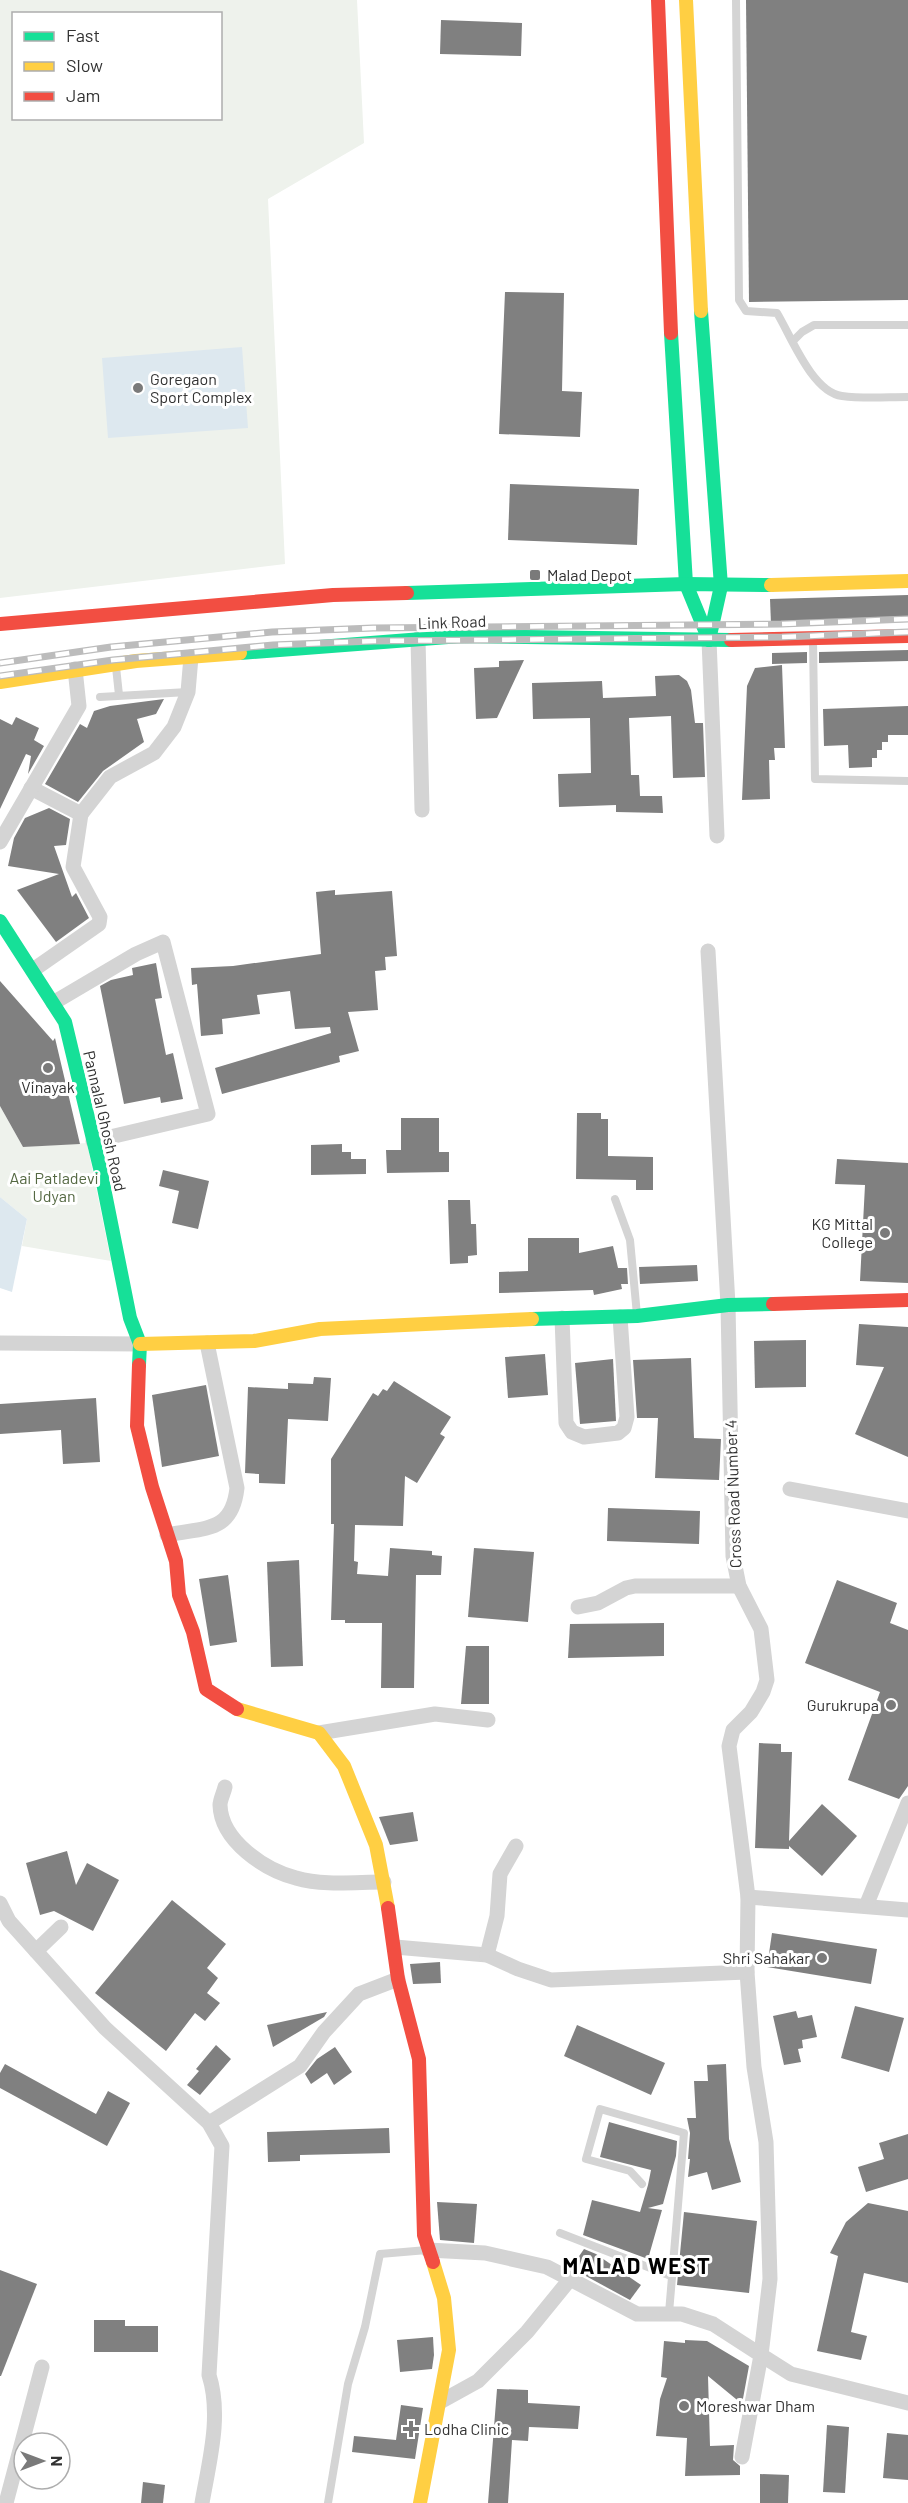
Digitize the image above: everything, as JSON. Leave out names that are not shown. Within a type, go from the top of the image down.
[{"type":"street","points":[[658,0],[666,253],[686,584],[709,640]]},
{"type":"street","points":[[686,0],[705,394],[721,586],[709,640],[717,836]]},
{"type":"street","points":[[658,14],[686,17]]},
{"type":"street","points":[[666,253],[698,251]]},
{"type":"street","name":"Link Road","points":[[0,624],[333,595],[686,584],[721,586],[908,581]]},
{"type":"street","name":"Link Road","points":[[0,681],[75,669],[191,657],[461,636],[709,640],[908,636]]},
{"type":"street","points":[[418,639],[422,810]]},
{"type":"street","points":[[33,970],[99,924],[100,917],[73,867],[81,814],[110,777],[158,748],[174,727],[188,692],[191,657]]},
{"type":"street","points":[[0,842],[79,706],[75,669]]},
{"type":"street","points":[[31,788],[81,814]]},
{"type":"street","name":"Pannalal Ghosh Road","points":[[0,921],[65,1022],[93,1141],[130,1318],[140,1344]]},
{"type":"street","points":[[53,1003],[128,959],[163,942],[208,1114],[93,1141]]},
{"type":"street","name":"Cross Road Number 4","points":[[708,951],[728,1305],[733,1556],[738,1586],[761,1629],[767,1680],[752,1712],[733,1730],[729,1746],[748,1897],[747,1971],[754,2067],[766,2142],[770,2279],[761,2355],[742,2457]]},
{"type":"street","points":[[0,1343],[140,1344],[254,1341],[320,1329],[637,1316],[728,1305],[908,1300]]},
{"type":"street","points":[[562,1318],[566,1423],[572,1432],[584,1437],[618,1433],[624,1428],[627,1418],[620,1317]]},
{"type":"street","points":[[167,1535],[218,1524],[228,1519],[235,1506],[237,1488],[207,1342]]},
{"type":"street","points":[[140,1344],[137,1426],[176,1561],[179,1595],[193,1632],[206,1689],[241,1711],[319,1733],[435,1714],[488,1720]]},
{"type":"street","points":[[790,1489],[908,1511]]},
{"type":"street","points":[[578,1606],[598,1603],[626,1587],[738,1586]]},
{"type":"street","points":[[319,1733],[344,1766],[376,1845],[395,1947],[398,1980],[419,2059],[424,2235],[444,2298],[449,2350],[420,2503]]},
{"type":"street","points":[[225,1787],[220,1804],[227,1828],[246,1851],[268,1867],[296,1878],[330,1883],[384,1882]]},
{"type":"street","points":[[866,1906],[908,1803]]},
{"type":"street","points":[[487,1955],[497,1916],[500,1874],[516,1846]]},
{"type":"street","points":[[748,1897],[908,1910]]},
{"type":"street","points":[[0,1902],[9,1921],[105,2028],[209,2122],[222,2146],[209,2375],[213,2388],[214,2427],[202,2503]]},
{"type":"street","points":[[36,1951],[61,1927]]},
{"type":"street","points":[[395,1947],[487,1955],[551,1980],[747,1971]]},
{"type":"street","points":[[209,2122],[300,2066],[324,2032],[359,1994],[398,1980]]},
{"type":"street","points":[[428,2250],[485,2253],[547,2267],[637,2314],[682,2314],[713,2324],[792,2374],[908,2403]]},
{"type":"street","points":[[440,2402],[478,2381],[527,2332],[570,2278]]},
{"type":"street","points":[[6,2503],[42,2367]]},
{"type":"lane","points":[[736,0],[738,300],[746,311],[777,313],[794,341],[803,362],[814,375],[839,396],[908,397]]},
{"type":"lane","points":[[794,341],[802,332],[814,325],[908,326]]},
{"type":"lane","points":[[813,638],[815,779],[908,781]]},
{"type":"lane","points":[[115,665],[119,695]]},
{"type":"lane","points":[[100,697],[188,692]]},
{"type":"lane","points":[[615,1199],[630,1240],[637,1316]]},
{"type":"lane","points":[[642,2184],[630,2171],[586,2159],[600,2109],[684,2133],[669,2313]]},
{"type":"lane","points":[[560,2233],[671,2276]]},
{"type":"lane","points":[[328,2503],[348,2384],[365,2327],[380,2254],[428,2250]]},
{"type":"green space","name":"Goregaon Sport Complex","points":[[0,0],[357,0],[364,143],[268,199],[285,564],[0,598]]},
{"type":"green space","name":"Aai Patladevi Udyan","points":[[0,1106],[23,1147],[87,1143],[111,1261],[22,1246],[27,1219],[0,1197]]},
{"type":"shaded area","points":[[242,347],[248,428],[108,438],[102,358]]},
{"type":"shaded area","points":[[0,1197],[27,1219],[12,1292],[0,1288]]},
{"type":"building","points":[[746,0],[908,0],[908,300],[749,302]]},
{"type":"building","points":[[441,20],[522,23],[521,56],[440,54]]},
{"type":"building","points":[[505,292],[564,293],[562,391],[582,392],[580,437],[499,434]]},
{"type":"building","points":[[510,484],[639,489],[637,545],[508,540]]},
{"type":"building","points":[[908,595],[908,622],[771,624],[770,599]]},
{"type":"building","points":[[908,650],[908,661],[819,663],[819,652]]},
{"type":"building","points":[[807,652],[807,663],[772,664],[772,653]]},
{"type":"building","points":[[524,660],[497,718],[476,719],[474,668],[499,667],[499,661]]},
{"type":"building","points":[[782,665],[785,748],[774,748],[775,760],[769,760],[770,799],[742,800],[747,686],[755,668]]},
{"type":"building","points":[[679,675],[687,681],[691,690],[695,723],[703,723],[705,777],[673,778],[671,716],[629,718],[631,775],[639,775],[640,796],[662,796],[663,813],[616,812],[616,805],[559,807],[558,774],[591,773],[590,718],[533,719],[532,683],[602,681],[603,698],[656,696],[655,676]]},
{"type":"building","points":[[164,699],[156,714],[137,719],[144,742],[103,771],[78,802],[45,784],[80,724],[87,728],[94,711],[110,706]]},
{"type":"building","points":[[908,706],[908,735],[888,735],[888,742],[882,742],[882,750],[877,750],[877,758],[872,758],[872,767],[849,768],[848,745],[824,746],[823,709]]},
{"type":"building","points":[[16,717],[39,728],[34,740],[44,746],[28,774],[31,756],[26,754],[0,809],[0,719],[12,725]]},
{"type":"building","points":[[49,808],[70,819],[66,845],[54,846],[72,897],[76,893],[89,918],[56,942],[17,890],[59,874],[8,866],[14,838],[25,818]]},
{"type":"building","points":[[335,890],[335,895],[392,891],[397,956],[385,957],[386,970],[375,971],[378,1010],[348,1012],[359,1051],[339,1056],[340,1062],[222,1094],[215,1068],[331,1033],[330,1027],[295,1029],[290,991],[257,995],[260,1014],[222,1019],[223,1034],[201,1036],[197,984],[192,985],[191,968],[233,966],[321,954],[316,892]]},
{"type":"building","points":[[156,963],[162,998],[155,999],[166,1055],[173,1053],[183,1099],[161,1103],[160,1097],[124,1104],[100,986],[111,980],[133,975],[132,968]]},
{"type":"building","name":"Vinayak","points":[[0,981],[53,1041],[55,1038],[80,1144],[23,1147],[0,1106]]},
{"type":"building","points":[[577,1113],[601,1113],[601,1119],[608,1119],[608,1156],[653,1157],[653,1190],[636,1190],[636,1180],[576,1179]]},
{"type":"building","points":[[401,1118],[439,1118],[439,1152],[449,1152],[449,1172],[387,1173],[386,1150],[401,1150]]},
{"type":"building","points":[[342,1144],[342,1152],[351,1152],[351,1159],[366,1159],[366,1174],[311,1175],[311,1145]]},
{"type":"building","name":"KG Mittal College","points":[[837,1159],[908,1163],[908,1283],[860,1281],[865,1185],[835,1184]]},
{"type":"building","points":[[163,1170],[209,1181],[198,1229],[172,1223],[179,1191],[159,1186]]},
{"type":"building","points":[[448,1200],[470,1200],[471,1224],[476,1224],[477,1255],[468,1256],[468,1263],[450,1264]]},
{"type":"building","points":[[528,1238],[579,1238],[579,1253],[613,1246],[618,1268],[627,1268],[628,1284],[621,1284],[622,1289],[594,1295],[593,1290],[499,1293],[499,1272],[528,1271]]},
{"type":"building","points":[[697,1265],[698,1281],[640,1284],[639,1267]]},
{"type":"building","points":[[859,1324],[908,1327],[908,1457],[855,1434],[884,1367],[856,1365]]},
{"type":"building","points":[[806,1340],[806,1387],[755,1388],[754,1341]]},
{"type":"building","points":[[545,1354],[548,1395],[508,1398],[505,1357]]},
{"type":"building","points":[[691,1358],[694,1438],[721,1439],[719,1480],[655,1478],[658,1418],[637,1418],[633,1360]]},
{"type":"building","points":[[613,1359],[616,1421],[580,1424],[575,1363]]},
{"type":"building","points":[[314,1377],[331,1378],[328,1421],[288,1419],[285,1484],[259,1483],[259,1474],[245,1473],[248,1387],[288,1389],[288,1383],[313,1384]]},
{"type":"building","points":[[394,1381],[451,1417],[440,1434],[445,1437],[417,1483],[405,1476],[403,1526],[355,1525],[354,1561],[358,1562],[357,1574],[388,1576],[390,1548],[432,1551],[432,1555],[442,1556],[441,1575],[416,1575],[414,1688],[381,1688],[382,1623],[345,1623],[345,1620],[331,1620],[334,1524],[331,1524],[331,1459],[373,1393],[378,1396],[383,1389],[387,1391]]},
{"type":"building","points":[[206,1385],[219,1456],[162,1467],[152,1395]]},
{"type":"building","points":[[96,1398],[100,1462],[63,1464],[61,1430],[0,1434],[0,1404]]},
{"type":"building","points":[[608,1508],[700,1511],[699,1544],[607,1541]]},
{"type":"building","points":[[474,1548],[534,1552],[528,1622],[468,1617]]},
{"type":"building","points":[[299,1560],[303,1666],[271,1667],[267,1562]]},
{"type":"building","points":[[228,1575],[237,1642],[210,1646],[199,1579]]},
{"type":"building","points":[[837,1580],[897,1603],[890,1623],[908,1630],[908,1786],[899,1799],[848,1780],[880,1692],[805,1663]]},
{"type":"building","points":[[664,1623],[664,1656],[568,1658],[570,1624]]},
{"type":"building","points":[[466,1646],[489,1646],[489,1704],[461,1704]]},
{"type":"building","points":[[759,1743],[781,1744],[781,1752],[792,1752],[789,1841],[822,1804],[857,1836],[822,1876],[789,1846],[789,1849],[755,1848]]},
{"type":"building","points":[[413,1812],[418,1841],[390,1845],[379,1817]]},
{"type":"building","points":[[67,1851],[76,1885],[87,1863],[119,1880],[93,1931],[54,1911],[40,1915],[26,1863]]},
{"type":"building","points":[[172,1900],[226,1944],[207,1968],[218,1978],[207,1993],[220,2003],[205,2021],[195,2013],[166,2051],[95,1993]]},
{"type":"building","name":"Shri Sahakar","points":[[772,1933],[877,1949],[871,1984],[767,1967]]},
{"type":"building","points":[[440,1962],[441,1983],[413,1984],[410,1964]]},
{"type":"building","points":[[855,2006],[904,2018],[889,2072],[841,2058]]},
{"type":"building","points":[[796,2011],[798,2018],[812,2015],[817,2037],[802,2040],[803,2048],[798,2049],[801,2062],[784,2065],[773,2016]]},
{"type":"building","points":[[327,2012],[324,2017],[273,2047],[267,2025]]},
{"type":"building","points":[[577,2025],[665,2063],[651,2095],[564,2056]]},
{"type":"building","points":[[216,2045],[231,2059],[200,2095],[187,2085],[199,2071],[196,2069]]},
{"type":"building","points":[[335,2047],[352,2072],[334,2085],[327,2073],[311,2084],[305,2074],[317,2059]]},
{"type":"building","points":[[5,2064],[96,2114],[108,2091],[130,2103],[107,2146],[0,2088],[0,2073]]},
{"type":"building","points":[[726,2064],[729,2139],[741,2182],[712,2190],[707,2172],[688,2177],[690,2133],[687,2118],[696,2118],[694,2081],[708,2081],[707,2065]]},
{"type":"building","points":[[609,2122],[677,2141],[676,2156],[663,2204],[648,2208],[662,2210],[648,2259],[583,2235],[592,2200],[640,2212],[648,2185],[651,2170],[600,2157]]},
{"type":"building","points":[[389,2128],[390,2153],[300,2155],[300,2161],[268,2162],[267,2132]]},
{"type":"building","points":[[908,2134],[908,2179],[866,2192],[858,2167],[884,2159],[879,2143]]},
{"type":"building","points":[[437,2202],[477,2204],[474,2243],[440,2240]]},
{"type":"building","points":[[868,2203],[908,2211],[908,2283],[864,2273],[851,2332],[867,2336],[861,2360],[817,2351],[838,2256],[830,2253],[846,2222]]},
{"type":"building","points":[[684,2212],[757,2221],[749,2293],[677,2285]]},
{"type":"building","points":[[584,2249],[596,2254],[641,2285],[630,2300],[571,2268]]},
{"type":"building","points":[[0,2270],[37,2284],[1,2376],[0,2376]]},
{"type":"building","points":[[94,2320],[125,2320],[125,2326],[158,2326],[158,2352],[94,2352]]},
{"type":"building","points":[[433,2337],[432,2369],[400,2372],[397,2340]]},
{"type":"building","name":"Moreshwar Dham","points":[[685,2340],[707,2341],[749,2366],[742,2404],[708,2376],[710,2446],[734,2445],[733,2460],[740,2466],[740,2475],[685,2476],[687,2438],[656,2436],[660,2399],[667,2378],[661,2377],[664,2341],[685,2343]]},
{"type":"building","points":[[497,2389],[528,2390],[528,2403],[580,2406],[578,2429],[529,2427],[528,2441],[512,2440],[508,2503],[488,2503]]},
{"type":"building","points":[[401,2405],[423,2408],[415,2459],[352,2452],[354,2436],[396,2440]]},
{"type":"building","points":[[827,2425],[849,2427],[845,2493],[823,2492]]},
{"type":"building","points":[[887,2433],[908,2435],[908,2480],[883,2478]]},
{"type":"building","points":[[760,2474],[789,2475],[788,2503],[760,2503]]},
{"type":"building","points":[[143,2482],[165,2485],[163,2503],[141,2503]]},
{"type":"railway","points":[[0,663],[111,647],[272,632],[373,628],[781,624],[908,619]]},
{"type":"railway","points":[[0,676],[113,660],[273,645],[374,641],[782,637],[908,632]]},
{"type":"traffic: fast","points":[[701,311],[721,586],[709,640]]},
{"type":"traffic: fast","points":[[671,333],[686,584],[709,640]]},
{"type":"traffic: fast","points":[[407,593],[686,584],[771,585]]},
{"type":"traffic: fast","points":[[240,653],[461,636],[731,640]]},
{"type":"traffic: fast","points":[[0,921],[65,1022],[100,1168],[130,1318],[140,1344],[139,1365]]},
{"type":"traffic: fast","points":[[532,1319],[637,1316],[728,1305],[773,1304]]},
{"type":"traffic: slow","points":[[686,0],[701,311]]},
{"type":"traffic: slow","points":[[771,585],[908,581]]},
{"type":"traffic: slow","points":[[0,682],[136,661],[240,653]]},
{"type":"traffic: slow","points":[[140,1344],[254,1341],[320,1329],[532,1319]]},
{"type":"traffic: slow","points":[[237,1709],[319,1733],[344,1766],[376,1845],[388,1908]]},
{"type":"traffic: slow","points":[[420,2503],[449,2350],[444,2298],[433,2262]]},
{"type":"traffic: jam","points":[[658,0],[671,333]]},
{"type":"traffic: jam","points":[[0,624],[333,595],[407,593]]},
{"type":"traffic: jam","points":[[731,640],[908,636]]},
{"type":"traffic: jam","points":[[773,1304],[908,1300]]},
{"type":"traffic: jam","points":[[139,1365],[137,1426],[152,1487],[176,1561],[179,1595],[193,1632],[206,1689],[237,1709]]},
{"type":"traffic: jam","points":[[388,1908],[398,1979],[419,2059],[424,2235],[433,2262]]},
{"type":"place","name":"Goregaon Sport Complex","points":[[138,388]]},
{"type":"place","name":"Malad Depot","points":[[535,575]]},
{"type":"place","name":"Vinayak","points":[[48,1068]]},
{"type":"place","name":"KG Mittal College","points":[[885,1233]]},
{"type":"place","name":"Gurukrupa","points":[[891,1705]]},
{"type":"place","name":"Shri Sahakar","points":[[822,1958]]},
{"type":"place","name":"Moreshwar Dham","points":[[684,2406]]},
{"type":"place","name":"Lodha Clinic","points":[[411,2429]]},
{"type":"district","name":"MALAD WEST","points":[[637,2266]]}]
